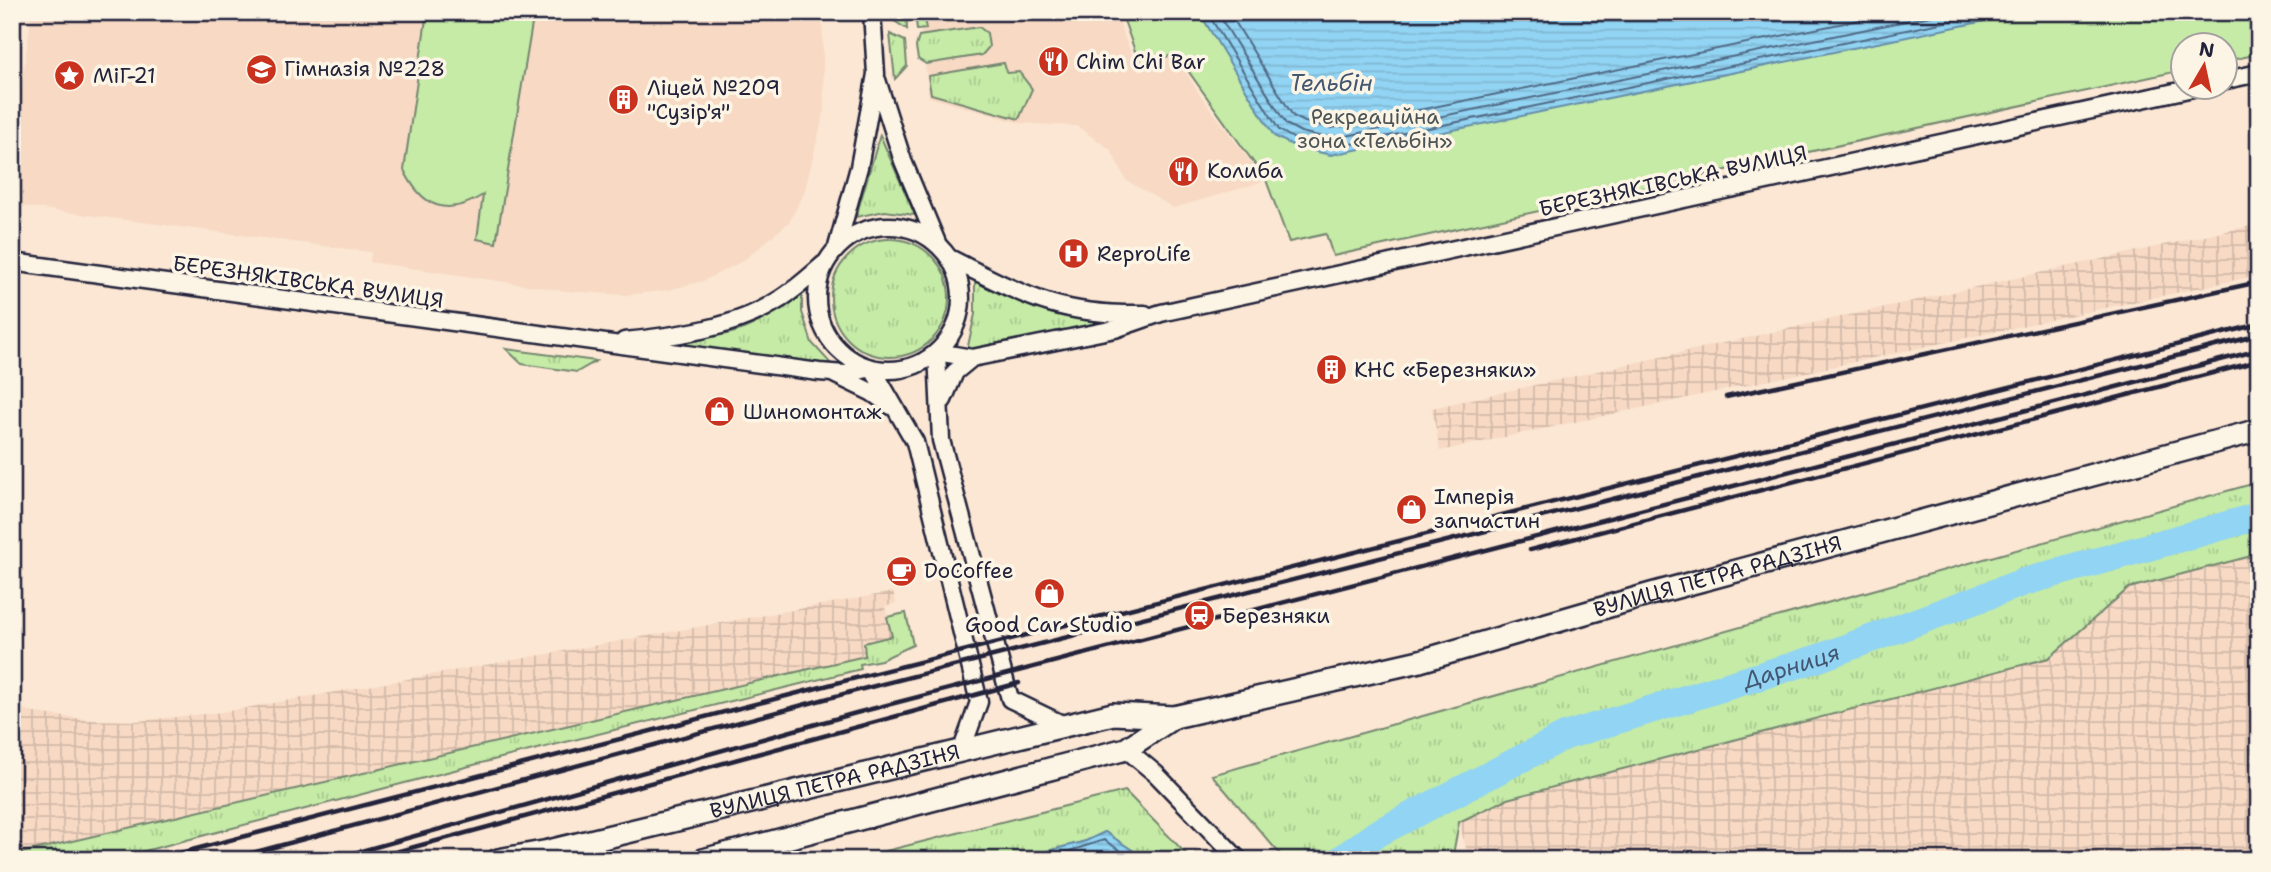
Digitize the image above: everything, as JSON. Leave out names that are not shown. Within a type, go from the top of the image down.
[{"type":"main road","name":"ВУЛИЦЯ ПЕТРА РАДЗІНЯ","points":[[498,860],[547,855],[962,749],[1114,714],[1174,717],[1420,661],[1651,594],[2259,430]]},
{"type":"main road","name":"ВУЛИЦЯ ПЕТРА РАДЗІНЯ","points":[[702,860],[1126,749],[1174,717]]},
{"type":"street","points":[[872,12],[876,74],[903,161],[961,287],[961,312],[952,334],[937,352],[920,364],[900,370],[872,368],[841,352],[821,323],[817,289],[831,256],[859,167],[876,74]]},
{"type":"street","points":[[2240,77],[2259,73]]},
{"type":"street","name":"БЕРЕЗНЯКІВСЬКА ВУЛИЦЯ","points":[[937,352],[972,358],[1115,329],[1161,313],[2170,93]]},
{"type":"street","points":[[831,256],[855,234],[886,226],[911,229],[944,251]]},
{"type":"street","name":"БЕРЕЗНЯКІВСЬКА ВУЛИЦЯ","points":[[944,251],[1005,288],[1038,301],[1103,314],[1161,313]]},
{"type":"street","name":"БЕРЕЗНЯКІВСЬКА ВУЛИЦЯ","points":[[597,343],[676,334],[737,318],[776,301],[831,256]]},
{"type":"street","name":"БЕРЕЗНЯКІВСЬКА ВУЛИЦЯ","points":[[12,262],[832,373],[872,368]]},
{"type":"street","points":[[937,352],[942,446],[1010,699],[1066,726]]},
{"type":"street","points":[[939,420],[951,378],[972,358]]},
{"type":"street","points":[[872,368],[903,419],[916,448],[979,702],[962,749]]},
{"type":"street","points":[[832,373],[878,397],[903,419]]},
{"type":"street","points":[[1126,749],[1156,774],[1238,858]]},
{"type":"shaded area","points":[[32,12],[822,12],[824,112],[804,193],[789,222],[743,261],[703,281],[668,290],[625,295],[567,291],[370,262],[371,252],[12,205],[12,155]]},
{"type":"shaded area","points":[[919,12],[1117,12],[1122,32],[1139,71],[1176,56],[1198,92],[1265,181],[1174,208],[1126,180],[1111,150],[1077,126],[1020,123],[929,97]]},
{"type":"shaded area","points":[[2259,224],[2259,275],[1440,451],[1432,408]]},
{"type":"shaded area","points":[[2259,554],[2259,860],[1463,860],[1467,852],[1459,822],[1507,799],[2049,658],[2129,588]]},
{"type":"shaded area","points":[[893,592],[896,603],[885,607],[892,636],[864,643],[866,656],[12,855],[12,705],[34,713],[92,720],[137,721],[223,712]]},
{"type":"green space","points":[[427,12],[534,12],[496,243],[477,239],[483,195],[458,206],[436,205],[419,193],[404,170]]},
{"type":"green space","points":[[888,12],[906,12],[907,29],[888,17]]},
{"type":"green space","points":[[915,12],[954,12],[924,18],[926,29],[917,30]]},
{"type":"green space","name":"Рекреаційна зона «Тельбін»","points":[[1121,12],[2259,12],[2259,54],[2240,58],[2240,32],[2170,32],[2170,73],[1333,256],[1326,234],[1289,242],[1266,180],[1176,54],[1140,65]]},
{"type":"green space","points":[[979,27],[987,33],[989,47],[982,55],[926,64],[918,59],[916,47],[919,36]]},
{"type":"green space","points":[[890,34],[905,41],[907,66],[895,79]]},
{"type":"green space","points":[[1004,63],[1007,73],[1019,72],[1032,89],[1019,119],[931,94],[928,76]]},
{"type":"green space","points":[[880,135],[915,215],[885,211],[856,217]]},
{"type":"green space","points":[[890,239],[913,243],[932,256],[945,275],[949,298],[945,321],[932,340],[913,353],[890,357],[867,353],[848,340],[835,321],[831,298],[835,275],[848,256],[867,243]]},
{"type":"green space","points":[[975,278],[1032,307],[1106,321],[1107,325],[973,351],[968,346],[975,314]]},
{"type":"green space","points":[[802,292],[802,312],[812,343],[834,367],[680,345],[688,340],[744,329],[770,315]]},
{"type":"green space","points":[[506,349],[596,361],[577,372],[522,364]]},
{"type":"green space","points":[[2259,482],[2259,554],[2129,588],[2049,658],[1507,799],[1459,822],[1452,860],[1285,860],[1212,775]]},
{"type":"green space","points":[[906,613],[913,645],[881,660],[860,664],[861,669],[489,761],[110,860],[12,860],[12,855],[865,656],[864,643],[892,636],[887,617]]},
{"type":"green space","points":[[1125,791],[1192,860],[1147,860],[1105,832],[1086,841],[1029,856],[850,860]]},
{"type":"water","name":"Тельбін","points":[[1199,12],[2029,12],[1331,155],[1296,147],[1274,136]]},
{"type":"water","points":[[1105,832],[1147,860],[949,860],[1029,856],[1086,841]]},
{"type":"waterway","name":"Дарниця","points":[[1340,860],[1376,834],[1565,736],[1819,658],[2024,582],[2259,516]]},
{"type":"railway","points":[[1726,397],[2259,282]]},
{"type":"railway","points":[[153,860],[848,680],[2259,324]]},
{"type":"railway","points":[[226,860],[851,692],[2259,335]]},
{"type":"railway","points":[[329,860],[856,713],[2259,350]]},
{"type":"railway","points":[[1530,550],[2259,361]]},
{"type":"railway","points":[[366,860],[1019,683]]},
{"type":"place","name":"Chim Chi Bar","points":[[1053,62]]},
{"type":"place","name":"Гімназія №228","points":[[261,69]]},
{"type":"place","name":"МіГ-21","points":[[70,76]]},
{"type":"place","name":"Ліцей №209 \"Сузір'я\"","points":[[624,100]]},
{"type":"place","name":"Колиба","points":[[1184,171]]},
{"type":"place","name":"ReproLife","points":[[1074,254]]},
{"type":"place","name":"КНС «Березняки»","points":[[1331,370]]},
{"type":"place","name":"Шиномонтаж","points":[[720,412]]},
{"type":"place","name":"Імперія запчастин","points":[[1411,509]]},
{"type":"place","name":"DoCoffee","points":[[901,571]]},
{"type":"place","name":"Good Car Studio","points":[[1049,593]]},
{"type":"place","name":"Березняки","points":[[1199,616]]}]
